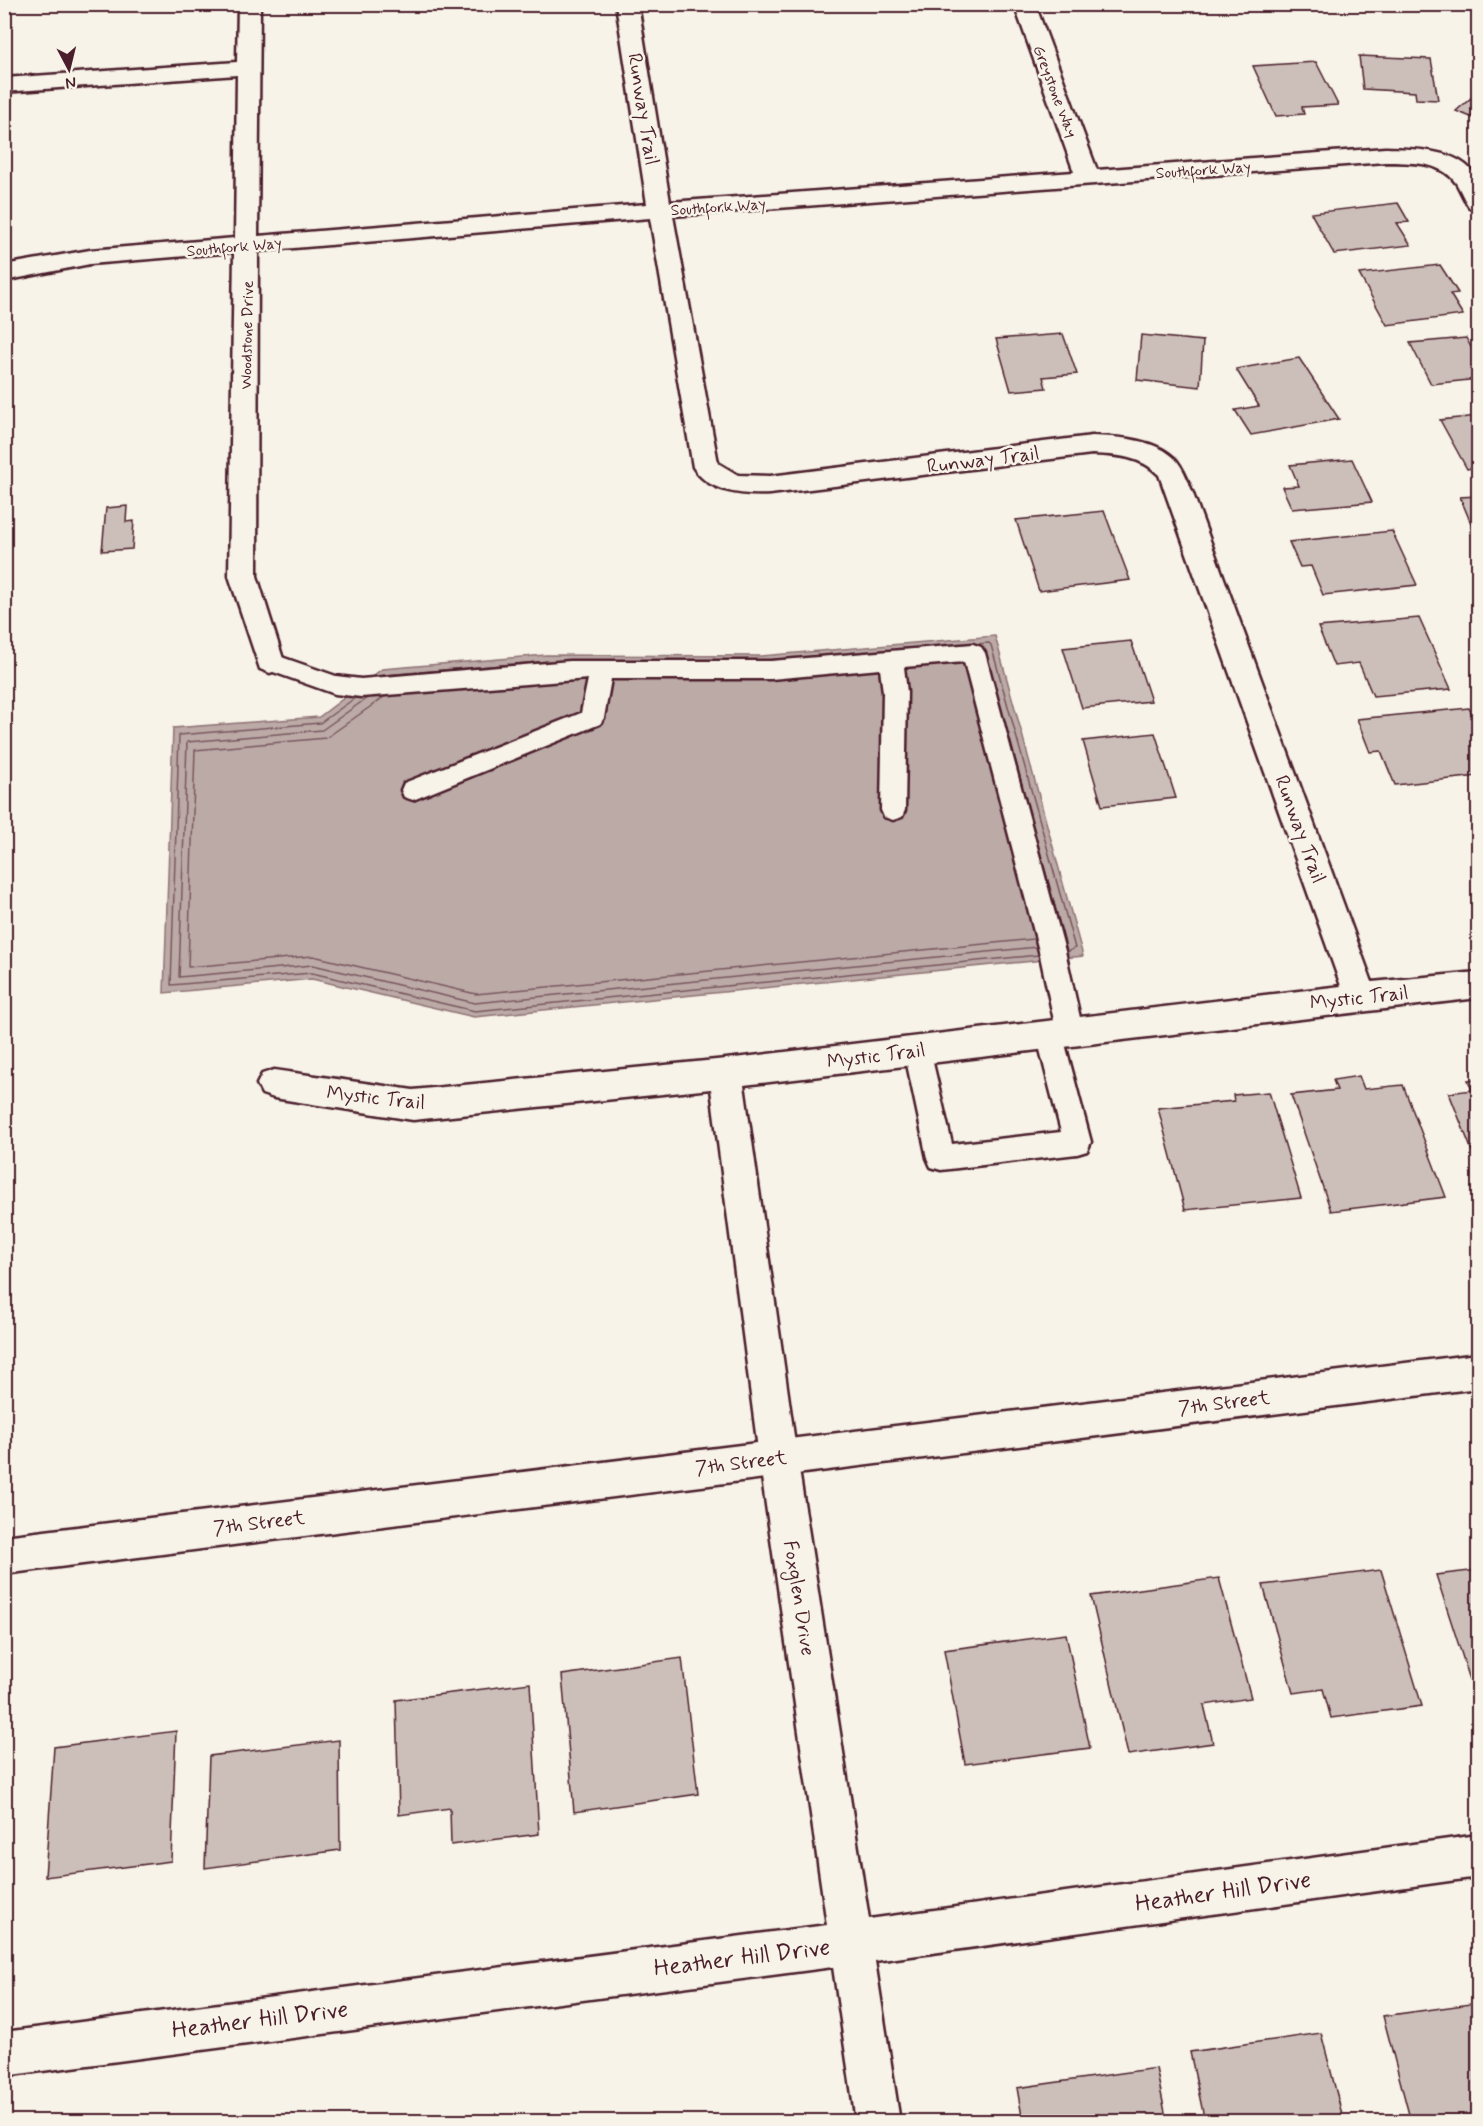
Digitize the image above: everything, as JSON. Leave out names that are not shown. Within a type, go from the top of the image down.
[{"type":"street","name":"Woodstone Drive","points":[[249,4],[243,576],[270,662]]},
{"type":"street","name":"Runway Trail","points":[[627,4],[660,210],[706,467],[723,481],[743,486],[770,485],[1092,446],[1120,446],[1159,460],[1169,470],[1361,997]]},
{"type":"street","name":"Greystone Way","points":[[1023,4],[1088,177]]},
{"type":"street","points":[[4,85],[248,68]]},
{"type":"street","name":"Southfork Way","points":[[4,273],[90,257],[660,210],[1385,155],[1434,160],[1454,168],[1466,181],[1479,203]]},
{"type":"street","name":"Mystic Trail","points":[[274,1084],[413,1105],[726,1073],[1479,985]]},
{"type":"street","name":"Foxglen Drive","points":[[726,1073],[778,1457],[878,2121]]},
{"type":"street","name":"7th Street","points":[[4,1555],[1479,1371]]},
{"type":"street","name":"Heather Hill Drive","points":[[4,2054],[197,2026],[851,1943],[1479,1856]]},
{"type":"lane","points":[[270,662],[335,685],[361,688],[570,670],[771,670],[973,653],[1060,1033],[1077,1142],[941,1158],[918,1050]]},
{"type":"lane","points":[[891,660],[895,692],[893,810]]},
{"type":"lane","points":[[413,790],[592,718],[601,671]]},
{"type":"water","points":[[995,636],[1083,956],[474,1017],[312,979],[164,993],[173,728],[319,717],[382,669],[546,655],[761,656]]},
{"type":"building","points":[[1359,56],[1431,59],[1438,100],[1416,99],[1415,92],[1363,89]]},
{"type":"building","points":[[1316,62],[1338,105],[1302,107],[1304,114],[1276,116],[1253,66]]},
{"type":"building","points":[[1478,92],[1478,120],[1456,111]]},
{"type":"building","points":[[1398,203],[1409,222],[1397,223],[1411,245],[1334,254],[1311,213]]},
{"type":"building","points":[[1440,265],[1458,293],[1450,294],[1463,315],[1387,325],[1359,274]]},
{"type":"building","points":[[1063,334],[1077,374],[1043,377],[1046,388],[1011,391],[996,339]]},
{"type":"building","points":[[1141,335],[1203,341],[1200,387],[1137,380]]},
{"type":"building","points":[[1466,338],[1478,360],[1478,379],[1431,384],[1410,343]]},
{"type":"building","points":[[1299,358],[1339,419],[1251,435],[1235,410],[1259,406],[1236,369]]},
{"type":"building","points":[[1478,416],[1478,467],[1467,469],[1440,420]]},
{"type":"building","points":[[1352,459],[1372,502],[1292,509],[1282,487],[1299,486],[1290,465]]},
{"type":"building","points":[[1478,496],[1478,540],[1460,497]]},
{"type":"building","points":[[127,506],[126,522],[134,521],[132,549],[102,551],[106,508]]},
{"type":"building","points":[[1104,511],[1130,580],[1039,591],[1016,520]]},
{"type":"building","points":[[1392,531],[1417,585],[1323,595],[1311,566],[1300,567],[1289,542]]},
{"type":"building","points":[[1419,618],[1451,689],[1373,696],[1359,663],[1334,666],[1318,627]]},
{"type":"building","points":[[1131,641],[1151,701],[1082,708],[1063,648]]},
{"type":"building","points":[[1469,708],[1478,727],[1478,776],[1395,785],[1381,751],[1370,752],[1357,719]]},
{"type":"building","points":[[1155,733],[1176,798],[1102,806],[1083,741]]},
{"type":"building","points":[[1359,1076],[1364,1089],[1403,1085],[1446,1197],[1331,1211],[1291,1095],[1337,1090],[1333,1080]]},
{"type":"building","points":[[1478,1079],[1478,1150],[1472,1151],[1449,1093],[1472,1090],[1468,1080]]},
{"type":"building","points":[[1269,1092],[1301,1198],[1185,1210],[1158,1108],[1234,1101],[1233,1095]]},
{"type":"building","points":[[1381,1570],[1422,1706],[1331,1718],[1323,1689],[1293,1693],[1263,1585]]},
{"type":"building","points":[[1478,1570],[1478,1685],[1472,1686],[1436,1575]]},
{"type":"building","points":[[1219,1578],[1251,1698],[1204,1705],[1213,1743],[1128,1755],[1091,1596]]},
{"type":"building","points":[[1066,1634],[1090,1748],[965,1764],[944,1650]]},
{"type":"building","points":[[682,1658],[698,1794],[574,1812],[562,1675]]},
{"type":"building","points":[[530,1683],[539,1834],[451,1845],[450,1808],[399,1815],[396,1700]]},
{"type":"building","points":[[176,1731],[171,1861],[45,1877],[54,1747]]},
{"type":"building","points":[[339,1740],[340,1850],[205,1868],[209,1756]]},
{"type":"building","points":[[1478,2003],[1478,2122],[1411,2122],[1383,2016]]},
{"type":"building","points":[[1321,2033],[1344,2122],[1205,2122],[1190,2052]]},
{"type":"building","points":[[1156,2068],[1167,2122],[1023,2122],[1017,2088]]}]
